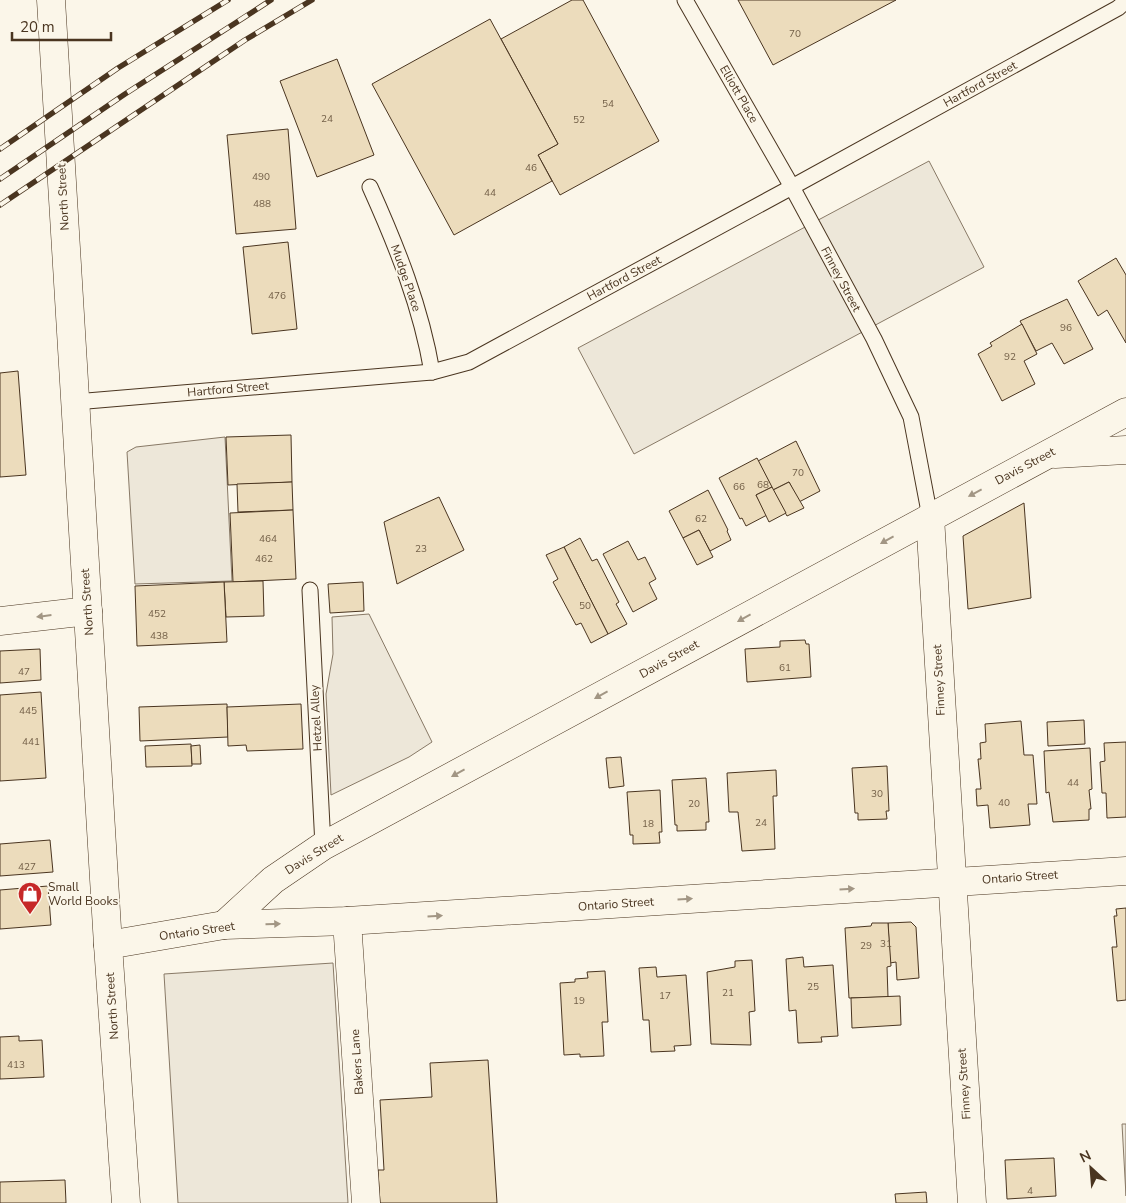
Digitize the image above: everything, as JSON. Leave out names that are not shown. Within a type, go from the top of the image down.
[{"type":"street","name":"North Street","points":[[51,0],[108,945],[126,1203]]},
{"type":"street","name":"Davis Street","points":[[224,925],[274,880],[323,846],[1126,412]]},
{"type":"street","points":[[1048,454],[1126,450]]},
{"type":"street","name":"Finney Street","points":[[930,517],[950,882],[972,1203]]},
{"type":"street","points":[[0,621],[88,611]]},
{"type":"street","name":"Ontario Street","points":[[108,945],[224,925],[347,921],[1126,871]]},
{"type":"street","name":"Bakers Lane","points":[[347,921],[366,1203]]},
{"type":"lane","name":"Elliott Place","points":[[685,0],[792,187]]},
{"type":"lane","name":"Hartford Street","points":[[75,402],[432,372],[468,362],[792,187],[1118,8],[1126,1]]},
{"type":"lane","name":"Mudge Place","points":[[370,187],[398,250],[426,334],[432,372]]},
{"type":"lane","name":"Finney Street","points":[[792,187],[874,339],[911,417],[930,517]]},
{"type":"lane","name":"Hetzel Alley","points":[[310,590],[323,846]]},
{"type":"shaded area","points":[[929,161],[984,267],[634,454],[578,348]]},
{"type":"shaded area","points":[[225,437],[232,581],[135,584],[127,452],[136,447]]},
{"type":"shaded area","points":[[369,614],[432,742],[409,757],[331,795],[326,694],[333,654],[332,617]]},
{"type":"shaded area","points":[[333,963],[348,1203],[178,1203],[164,974]]},
{"type":"shaded area","points":[[1122,1124],[1126,1124],[1126,1196]]},
{"type":"building","points":[[572,0],[583,0],[659,141],[560,195],[538,155],[558,144],[501,39]]},
{"type":"building","points":[[738,0],[896,0],[773,65]]},
{"type":"building","points":[[490,19],[558,144],[538,155],[552,181],[454,235],[372,84]]},
{"type":"building","points":[[337,59],[374,155],[317,177],[280,81]]},
{"type":"building","points":[[288,129],[296,229],[236,234],[227,135]]},
{"type":"building","points":[[288,242],[297,329],[252,334],[243,247]]},
{"type":"building","points":[[1116,258],[1126,275],[1126,343],[1107,310],[1098,316],[1078,281]]},
{"type":"building","points":[[1067,299],[1093,349],[1064,364],[1052,343],[1036,351],[1020,321]]},
{"type":"building","points":[[1022,324],[1037,354],[1024,361],[1035,384],[1002,401],[978,354],[992,346],[990,343]]},
{"type":"building","points":[[18,371],[26,475],[0,477],[0,373]]},
{"type":"building","points":[[291,435],[292,482],[228,485],[226,437]]},
{"type":"building","points":[[796,441],[820,491],[799,502],[789,482],[773,490],[758,461]]},
{"type":"building","points":[[757,458],[772,487],[756,495],[767,515],[746,526],[742,518],[740,519],[719,478]]},
{"type":"building","points":[[292,482],[293,510],[238,512],[237,484]]},
{"type":"building","points":[[789,482],[804,508],[787,516],[773,490]]},
{"type":"building","points":[[772,487],[786,513],[769,522],[756,495]]},
{"type":"building","points":[[708,490],[731,540],[710,551],[699,530],[683,538],[669,511]]},
{"type":"building","points":[[439,497],[464,550],[397,584],[384,522]]},
{"type":"building","points":[[1024,503],[1031,598],[968,609],[963,536]]},
{"type":"building","points":[[293,510],[296,579],[233,582],[230,513]]},
{"type":"building","points":[[699,530],[713,557],[697,565],[683,538]]},
{"type":"building","points":[[580,538],[592,561],[597,559],[619,602],[616,604],[627,624],[608,634],[564,547]]},
{"type":"building","points":[[628,541],[638,560],[645,557],[656,579],[649,583],[657,599],[633,612],[603,554]]},
{"type":"building","points":[[564,547],[608,634],[591,643],[581,623],[576,625],[553,582],[558,579],[546,555]]},
{"type":"building","points":[[263,581],[264,616],[226,617],[224,582]]},
{"type":"building","points":[[224,582],[227,642],[137,646],[135,586]]},
{"type":"building","points":[[363,582],[364,611],[330,613],[328,584]]},
{"type":"building","points":[[805,640],[806,644],[809,644],[811,677],[747,682],[745,649],[780,647],[780,641]]},
{"type":"building","points":[[40,649],[41,680],[0,683],[0,651]]},
{"type":"building","points":[[41,692],[46,778],[0,781],[0,695]]},
{"type":"building","points":[[227,704],[228,737],[140,741],[139,707]]},
{"type":"building","points":[[301,704],[303,749],[247,751],[246,745],[228,746],[227,707]]},
{"type":"building","points":[[1084,720],[1085,744],[1048,746],[1047,722]]},
{"type":"building","points":[[1021,721],[1024,755],[1033,755],[1037,804],[1028,804],[1030,825],[990,828],[988,805],[977,806],[976,789],[981,789],[978,759],[981,759],[980,743],[986,742],[985,724]]},
{"type":"building","points":[[1126,742],[1126,817],[1107,818],[1106,793],[1102,793],[1100,762],[1105,761],[1104,743]]},
{"type":"building","points":[[191,744],[192,766],[146,767],[145,746]]},
{"type":"building","points":[[200,745],[201,764],[192,764],[191,746]]},
{"type":"building","points":[[1090,748],[1092,789],[1089,790],[1091,809],[1089,809],[1089,820],[1053,822],[1049,792],[1046,793],[1044,751]]},
{"type":"building","points":[[621,757],[624,786],[609,788],[606,758]]},
{"type":"building","points":[[887,766],[889,811],[886,811],[887,819],[858,820],[858,813],[855,813],[852,768]]},
{"type":"building","points":[[776,770],[777,796],[773,796],[775,849],[742,851],[738,812],[729,812],[727,773]]},
{"type":"building","points":[[706,778],[709,822],[706,822],[706,830],[677,831],[672,780]]},
{"type":"building","points":[[660,790],[662,832],[659,832],[660,843],[633,844],[633,835],[630,835],[627,792]]},
{"type":"building","points":[[50,840],[53,872],[0,876],[0,844]]},
{"type":"building","points":[[48,886],[51,925],[0,929],[0,890]]},
{"type":"building","points":[[1126,908],[1126,1000],[1117,1001],[1112,947],[1117,947],[1114,916],[1117,916],[1116,909]]},
{"type":"building","points":[[911,922],[916,927],[919,978],[897,980],[896,962],[890,963],[888,923]]},
{"type":"building","points":[[872,923],[888,923],[891,966],[887,967],[888,997],[849,998],[845,928],[871,926]]},
{"type":"building","points":[[803,957],[804,967],[833,965],[838,1036],[821,1037],[822,1042],[798,1043],[796,1010],[789,1011],[786,959]]},
{"type":"building","points":[[752,960],[755,1011],[749,1012],[751,1045],[711,1044],[707,972],[735,967],[735,961]]},
{"type":"building","points":[[656,967],[657,977],[686,975],[691,1045],[674,1046],[675,1051],[651,1052],[649,1020],[643,1020],[639,968]]},
{"type":"building","points":[[605,971],[608,1022],[602,1022],[604,1056],[580,1057],[580,1054],[564,1055],[560,983],[575,982],[575,979],[588,978],[587,972]]},
{"type":"building","points":[[900,996],[901,1025],[852,1028],[851,998]]},
{"type":"building","points":[[19,1036],[19,1041],[42,1040],[44,1077],[0,1079],[0,1037]]},
{"type":"building","points":[[488,1060],[497,1203],[380,1203],[378,1170],[384,1170],[380,1100],[432,1097],[430,1063]]},
{"type":"building","points":[[1054,1158],[1056,1196],[1007,1199],[1005,1160]]},
{"type":"building","points":[[65,1180],[66,1203],[0,1203],[0,1182]]},
{"type":"building","points":[[926,1192],[927,1203],[896,1203],[895,1194]]},
{"type":"railway","points":[[0,149],[118,68],[228,0]]},
{"type":"railway","points":[[0,179],[125,94],[271,0]]},
{"type":"railway","points":[[0,205],[245,40],[312,0]]},
{"type":"place","name":"Small World Books","points":[[30,915]]}]
